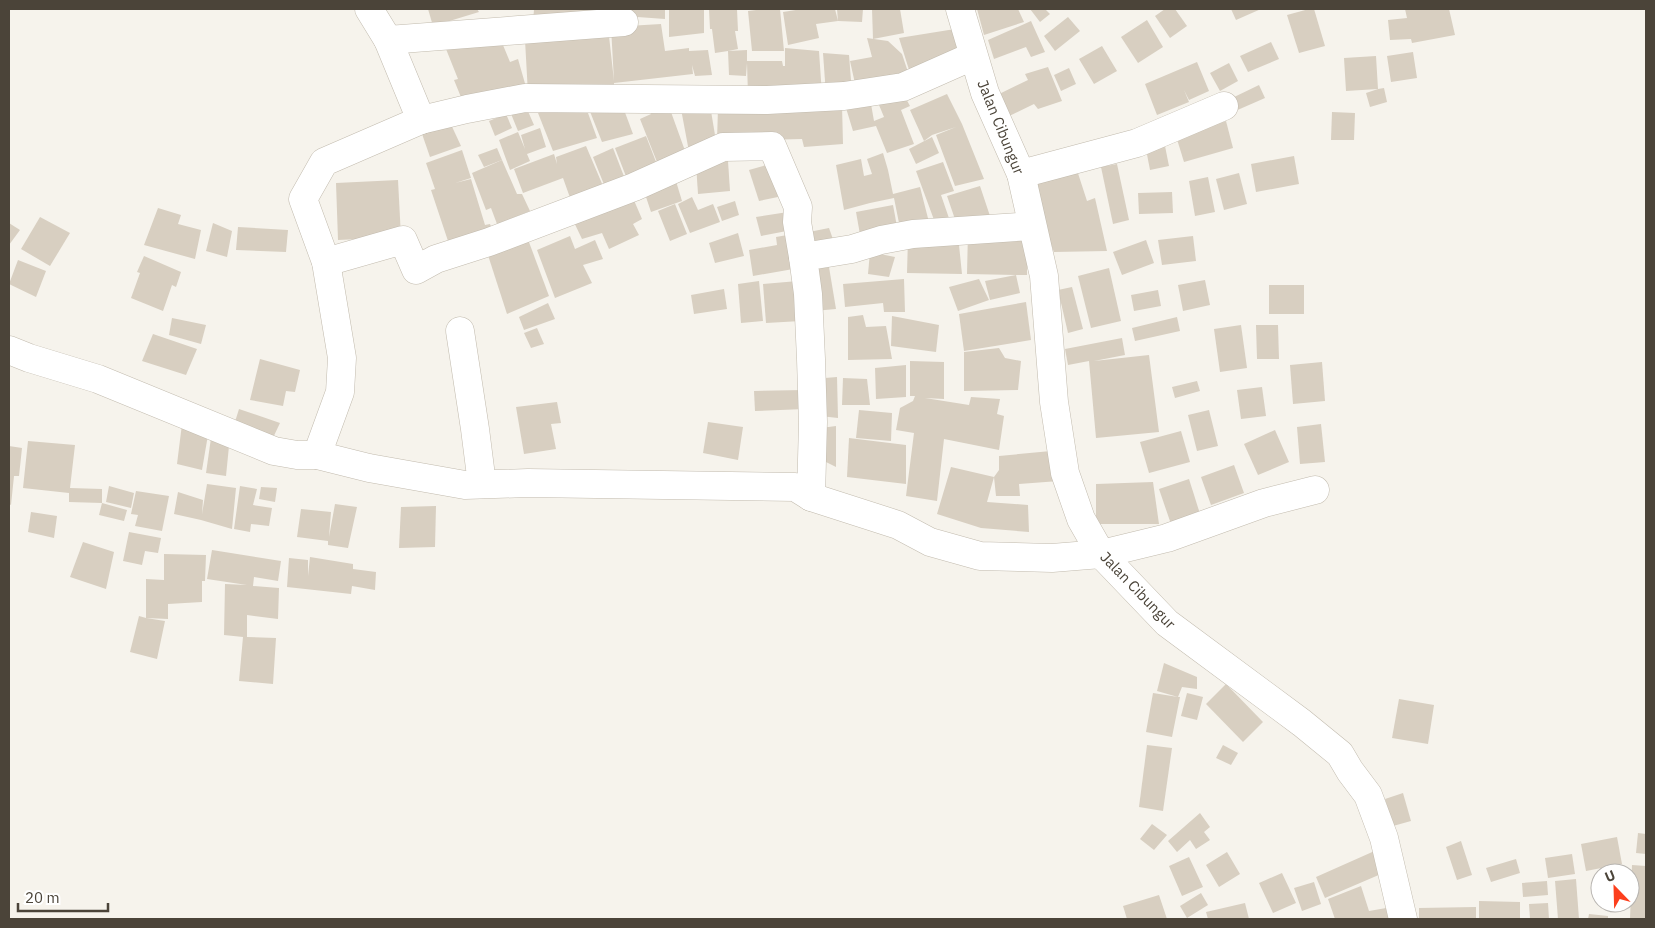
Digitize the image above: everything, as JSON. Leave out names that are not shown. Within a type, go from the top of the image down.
[{"type":"street","points":[[369,9],[388,40],[421,120]]},
{"type":"street","name":"Jalan Cibungur","points":[[960,9],[985,92],[1022,174],[1044,276],[1054,402],[1065,473],[1081,519],[1101,554],[1167,623],[1302,723],[1340,754],[1368,795],[1384,838],[1403,919]]},
{"type":"street","points":[[388,40],[624,22]]},
{"type":"street","points":[[317,456],[340,392],[342,358],[326,262],[303,199],[324,162],[421,120],[525,98],[768,100],[844,96],[903,86],[973,56]]},
{"type":"street","points":[[1022,174],[1137,143],[1224,106]]},
{"type":"street","points":[[326,262],[403,240],[416,270],[436,259],[489,242],[634,187],[723,147],[772,146],[798,207],[797,222],[808,294],[813,422],[811,497]]},
{"type":"street","points":[[803,258],[852,249],[881,240],[913,234],[1032,226]]},
{"type":"street","points":[[460,331],[482,484]]},
{"type":"street","points":[[9,350],[98,379],[274,451],[317,456],[369,468],[465,485],[528,483],[795,487],[811,497],[898,525],[930,542],[980,556],[1052,558],[1101,554],[1167,538],[1264,503],[1315,490]]},
{"type":"building","points":[[428,9],[477,9],[479,12],[433,26]]},
{"type":"building","points":[[534,9],[605,9],[604,21],[533,23]]},
{"type":"building","points":[[610,9],[665,9],[665,19],[610,15]]},
{"type":"building","points":[[669,9],[704,9],[704,33],[669,37]]},
{"type":"building","points":[[709,9],[737,9],[738,31],[735,31],[738,49],[715,53],[712,29],[710,29]]},
{"type":"building","points":[[780,9],[784,51],[752,51],[748,11]]},
{"type":"building","points":[[802,9],[835,9],[838,21],[816,24],[819,38],[788,45],[783,12]]},
{"type":"building","points":[[837,9],[863,9],[862,22],[838,21]]},
{"type":"building","points":[[872,9],[900,9],[904,33],[873,39]]},
{"type":"building","points":[[977,9],[1018,9],[1024,22],[984,35]]},
{"type":"building","points":[[1030,9],[1045,9],[1050,14],[1040,22]]},
{"type":"building","points":[[1165,9],[1175,9],[1187,26],[1170,38],[1155,16]]},
{"type":"building","points":[[1231,9],[1261,9],[1236,20]]},
{"type":"building","points":[[1314,9],[1325,46],[1299,53],[1287,15]]},
{"type":"building","points":[[1405,9],[1449,9],[1455,35],[1412,43],[1411,39],[1390,40],[1388,20],[1407,18]]},
{"type":"building","points":[[1068,17],[1080,31],[1055,51],[1044,36]]},
{"type":"building","points":[[1147,20],[1163,47],[1138,63],[1121,37]]},
{"type":"building","points":[[1031,21],[1045,52],[1031,57],[1026,47],[994,59],[988,40]]},
{"type":"building","points":[[661,24],[665,51],[689,48],[689,51],[708,50],[712,75],[695,76],[692,65],[693,74],[614,83],[614,88],[528,94],[525,40],[608,27],[614,81],[611,27]]},
{"type":"building","points":[[955,29],[965,55],[911,76],[899,38]]},
{"type":"building","points":[[498,33],[510,62],[518,59],[528,94],[465,107],[454,80],[458,79],[446,49]]},
{"type":"building","points":[[867,38],[888,41],[902,54],[910,78],[856,88],[850,61],[872,57]]},
{"type":"building","points":[[1271,42],[1279,59],[1248,72],[1240,56]]},
{"type":"building","points":[[1102,46],[1117,71],[1094,84],[1079,59]]},
{"type":"building","points":[[785,48],[819,51],[822,95],[748,95],[747,63],[746,76],[729,75],[728,51],[747,50],[747,61],[782,61],[783,66],[785,66]]},
{"type":"building","points":[[1413,52],[1417,78],[1391,82],[1387,56]]},
{"type":"building","points":[[823,53],[849,55],[852,93],[826,95]]},
{"type":"building","points":[[1376,56],[1378,89],[1346,91],[1344,58]]},
{"type":"building","points":[[1197,62],[1209,91],[1189,100],[1184,90],[1189,102],[1157,115],[1145,84]]},
{"type":"building","points":[[1229,63],[1238,81],[1220,91],[1210,73]]},
{"type":"building","points":[[1048,67],[1062,101],[1038,109],[1034,104],[1003,119],[993,97],[1028,80],[1025,74]]},
{"type":"building","points":[[1069,68],[1076,84],[1061,91],[1054,75]]},
{"type":"building","points":[[1259,85],[1265,98],[1233,112],[1228,100]]},
{"type":"building","points":[[1384,88],[1387,102],[1370,107],[1366,93]]},
{"type":"building","points":[[947,94],[962,124],[984,179],[955,186],[936,135],[956,127],[932,135],[924,141],[910,110]]},
{"type":"building","points":[[904,95],[910,106],[901,110],[914,144],[887,153],[876,126],[853,131],[846,108],[871,104],[874,121],[884,117],[879,105]]},
{"type":"building","points":[[620,99],[633,134],[602,142],[589,109]]},
{"type":"building","points":[[523,100],[534,125],[518,131],[507,104]]},
{"type":"building","points":[[584,102],[597,138],[553,151],[538,113],[561,103]]},
{"type":"building","points":[[648,105],[671,112],[688,159],[659,167],[640,119],[651,114]]},
{"type":"building","points":[[710,105],[717,147],[690,157],[681,109]]},
{"type":"building","points":[[842,105],[843,144],[804,147],[802,139],[717,141],[718,108]]},
{"type":"building","points":[[1332,112],[1355,113],[1354,140],[1331,140]]},
{"type":"building","points":[[506,114],[512,128],[495,136],[489,121]]},
{"type":"building","points":[[448,118],[461,146],[430,157],[421,131]]},
{"type":"building","points":[[1226,121],[1233,148],[1184,162],[1176,136]]},
{"type":"building","points":[[540,128],[546,147],[527,154],[530,161],[510,170],[499,140],[518,132],[525,149],[521,135]]},
{"type":"building","points":[[646,136],[658,167],[627,179],[615,148]]},
{"type":"building","points":[[932,137],[939,153],[916,164],[909,149]]},
{"type":"building","points":[[1164,141],[1169,166],[1150,170],[1145,144]]},
{"type":"building","points":[[586,146],[606,193],[573,206],[563,178],[523,193],[514,169],[554,154],[557,164],[556,157]]},
{"type":"building","points":[[497,148],[502,160],[484,167],[478,155]]},
{"type":"building","points":[[613,148],[625,179],[607,192],[593,157]]},
{"type":"building","points":[[462,150],[471,178],[455,183],[471,179],[485,225],[490,224],[496,237],[449,244],[431,190],[435,189],[426,163]]},
{"type":"building","points":[[883,153],[893,194],[920,187],[931,230],[901,233],[894,198],[844,210],[836,165],[861,159],[864,176],[872,174],[867,159]]},
{"type":"building","points":[[1294,156],[1299,184],[1256,192],[1251,164]]},
{"type":"building","points":[[502,160],[517,194],[522,194],[530,211],[497,224],[491,208],[486,210],[472,173]]},
{"type":"building","points":[[728,161],[730,191],[698,194],[696,164]]},
{"type":"building","points":[[1074,161],[1087,201],[1095,198],[1107,251],[1054,252],[1040,217],[1045,216],[1031,182]]},
{"type":"building","points":[[943,162],[954,191],[941,195],[951,224],[937,228],[916,171]]},
{"type":"building","points":[[770,164],[778,197],[759,201],[749,170]]},
{"type":"building","points":[[1117,164],[1129,220],[1113,224],[1101,167]]},
{"type":"building","points":[[1239,173],[1247,204],[1224,210],[1216,179]]},
{"type":"building","points":[[1208,177],[1215,212],[1195,216],[1189,181]]},
{"type":"building","points":[[675,178],[682,201],[651,212],[643,188]]},
{"type":"building","points":[[398,180],[401,237],[338,240],[336,183]]},
{"type":"building","points":[[980,186],[990,216],[957,225],[947,196]]},
{"type":"building","points":[[630,191],[642,219],[633,224],[639,235],[609,249],[602,233],[582,239],[571,216]]},
{"type":"building","points":[[1172,192],[1173,213],[1139,214],[1138,193]]},
{"type":"building","points":[[692,197],[698,210],[713,204],[720,222],[690,233],[678,204]]},
{"type":"building","points":[[735,201],[739,215],[722,221],[717,207]]},
{"type":"building","points":[[675,204],[687,234],[670,241],[658,211]]},
{"type":"building","points":[[893,205],[898,232],[861,240],[856,212]]},
{"type":"building","points":[[158,208],[181,215],[178,224],[201,230],[195,259],[144,245]]},
{"type":"building","points":[[788,212],[792,230],[761,236],[756,217]]},
{"type":"building","points":[[40,217],[70,233],[50,266],[21,249]]},
{"type":"building","points":[[9,223],[20,230],[9,245]]},
{"type":"building","points":[[213,223],[232,231],[227,257],[206,251]]},
{"type":"building","points":[[238,227],[288,230],[286,252],[236,250]]},
{"type":"building","points":[[829,228],[835,245],[807,251],[804,233]]},
{"type":"building","points":[[968,232],[1027,238],[1027,275],[967,274]]},
{"type":"building","points":[[738,233],[744,256],[715,263],[709,243]]},
{"type":"building","points":[[526,234],[549,296],[507,314],[486,249]]},
{"type":"building","points":[[793,234],[799,268],[753,276],[749,250],[777,245],[776,237]]},
{"type":"building","points":[[570,236],[575,249],[595,240],[603,259],[583,265],[592,283],[555,298],[537,250]]},
{"type":"building","points":[[1193,236],[1196,261],[1162,265],[1158,240]]},
{"type":"building","points":[[908,238],[959,245],[962,274],[907,273]]},
{"type":"building","points":[[1146,240],[1154,263],[1122,275],[1113,252]]},
{"type":"building","points":[[870,252],[895,257],[889,277],[868,274]]},
{"type":"building","points":[[144,256],[181,272],[176,287],[172,285],[163,311],[131,298],[140,273],[137,272]]},
{"type":"building","points":[[18,260],[46,271],[36,297],[9,284]]},
{"type":"building","points":[[829,267],[836,309],[814,311],[813,269]]},
{"type":"building","points":[[1109,268],[1121,321],[1091,328],[1078,276]]},
{"type":"building","points":[[1016,275],[1020,293],[990,300],[985,281]]},
{"type":"building","points":[[904,279],[905,312],[884,312],[883,303],[845,307],[843,284]]},
{"type":"building","points":[[979,279],[989,300],[958,311],[949,287]]},
{"type":"building","points":[[1205,280],[1210,305],[1183,311],[1178,285]]},
{"type":"building","points":[[759,281],[763,321],[741,323],[738,284]]},
{"type":"building","points":[[798,281],[801,321],[766,323],[763,284]]},
{"type":"building","points":[[1269,285],[1304,285],[1304,314],[1269,314]]},
{"type":"building","points":[[1072,287],[1083,329],[1068,333],[1058,290]]},
{"type":"building","points":[[724,289],[727,309],[694,314],[691,295]]},
{"type":"building","points":[[1158,290],[1161,306],[1134,311],[1131,295]]},
{"type":"building","points":[[1026,302],[1031,340],[964,351],[959,314]]},
{"type":"building","points":[[548,303],[555,319],[524,330],[519,317]]},
{"type":"building","points":[[863,315],[866,327],[886,326],[892,359],[848,360],[848,317]]},
{"type":"building","points":[[892,316],[939,325],[936,352],[891,346]]},
{"type":"building","points":[[1177,317],[1180,331],[1135,341],[1132,328]]},
{"type":"building","points":[[172,318],[206,325],[201,344],[169,335]]},
{"type":"building","points":[[1241,325],[1247,368],[1220,372],[1214,329]]},
{"type":"building","points":[[1256,325],[1278,325],[1279,359],[1257,359]]},
{"type":"building","points":[[537,328],[544,344],[531,348],[524,333]]},
{"type":"building","points":[[153,334],[197,349],[186,375],[142,361]]},
{"type":"building","points":[[1122,338],[1125,355],[1094,361],[1149,355],[1159,432],[1096,438],[1089,361],[1068,365],[1065,349]]},
{"type":"building","points":[[999,348],[1005,358],[1021,361],[1018,390],[964,391],[964,352]]},
{"type":"building","points":[[260,359],[300,370],[295,392],[286,391],[283,406],[250,400]]},
{"type":"building","points":[[910,361],[944,362],[944,399],[925,398],[969,405],[971,397],[1000,399],[997,414],[1004,416],[999,450],[944,439],[937,501],[906,496],[914,433],[896,430],[900,408],[913,401],[915,396],[910,396]]},
{"type":"building","points":[[1322,362],[1325,401],[1293,404],[1290,365]]},
{"type":"building","points":[[906,365],[906,397],[876,399],[875,368]]},
{"type":"building","points":[[837,377],[838,418],[820,416],[825,378]]},
{"type":"building","points":[[843,378],[867,379],[870,405],[842,405]]},
{"type":"building","points":[[1197,381],[1200,391],[1175,398],[1172,387]]},
{"type":"building","points":[[1262,387],[1266,416],[1241,419],[1237,390]]},
{"type":"building","points":[[804,390],[805,409],[755,411],[754,391]]},
{"type":"building","points":[[557,402],[561,423],[551,424],[556,449],[524,454],[516,407]]},
{"type":"building","points":[[239,409],[280,423],[271,442],[233,428]]},
{"type":"building","points":[[859,410],[892,413],[891,441],[856,438]]},
{"type":"building","points":[[1209,410],[1218,446],[1197,451],[1188,415]]},
{"type":"building","points":[[708,422],[743,427],[738,460],[703,453]]},
{"type":"building","points":[[182,424],[209,429],[202,470],[177,464]]},
{"type":"building","points":[[1321,424],[1325,462],[1300,464],[1297,427]]},
{"type":"building","points":[[836,426],[836,467],[816,457],[821,428]]},
{"type":"building","points":[[1275,430],[1289,462],[1258,475],[1244,444]]},
{"type":"building","points":[[212,431],[230,436],[226,476],[206,473]]},
{"type":"building","points":[[1181,431],[1190,462],[1149,473],[1140,442]]},
{"type":"building","points":[[849,438],[906,445],[906,484],[847,477]]},
{"type":"building","points":[[28,441],[75,445],[70,488],[102,489],[102,503],[69,502],[69,493],[23,488]]},
{"type":"building","points":[[9,446],[22,448],[19,476],[14,476],[11,505],[9,504]]},
{"type":"building","points":[[1051,451],[1059,481],[1019,484],[1020,496],[996,496],[994,477],[999,470],[999,456]]},
{"type":"building","points":[[1234,465],[1244,493],[1211,505],[1201,477]]},
{"type":"building","points":[[951,467],[994,477],[987,502],[1028,505],[1029,532],[981,528],[937,514]]},
{"type":"building","points":[[1189,479],[1201,517],[1172,527],[1159,489]]},
{"type":"building","points":[[1153,482],[1159,524],[1096,524],[1096,484]]},
{"type":"building","points":[[207,484],[236,488],[232,529],[174,514],[178,492],[203,500],[202,514]]},
{"type":"building","points":[[109,486],[134,493],[131,508],[106,502]]},
{"type":"building","points":[[240,486],[257,489],[253,505],[272,508],[269,526],[251,524],[250,532],[234,529]]},
{"type":"building","points":[[261,487],[277,488],[275,502],[259,499]]},
{"type":"building","points":[[136,491],[169,496],[162,531],[135,526],[138,515],[131,514]]},
{"type":"building","points":[[102,503],[127,510],[124,521],[99,515]]},
{"type":"building","points":[[335,504],[357,507],[348,548],[328,545],[328,541],[297,537],[301,509],[331,512],[329,537]]},
{"type":"building","points":[[436,506],[435,547],[399,548],[401,507]]},
{"type":"building","points":[[31,512],[57,516],[54,538],[28,532]]},
{"type":"building","points":[[129,532],[161,538],[158,553],[145,551],[142,565],[123,561]]},
{"type":"building","points":[[83,542],[114,552],[106,589],[70,577]]},
{"type":"building","points":[[212,550],[281,561],[278,581],[254,577],[253,586],[279,588],[278,619],[247,615],[247,637],[276,638],[273,684],[239,681],[243,637],[224,635],[225,584],[247,585],[207,579]]},
{"type":"building","points":[[164,554],[206,555],[205,581],[202,581],[202,602],[168,604],[168,619],[146,618],[146,579],[164,580]]},
{"type":"building","points":[[310,557],[353,564],[353,569],[376,572],[375,590],[352,586],[351,594],[287,587],[289,558],[308,560],[308,576]]},
{"type":"building","points":[[139,616],[165,621],[157,659],[130,652]]},
{"type":"building","points":[[1164,663],[1197,677],[1197,689],[1182,687],[1178,697],[1157,691]]},
{"type":"building","points":[[1226,684],[1263,722],[1243,742],[1206,704]]},
{"type":"building","points":[[1153,693],[1180,697],[1172,737],[1146,732]]},
{"type":"building","points":[[1187,693],[1203,697],[1197,720],[1181,716]]},
{"type":"building","points":[[1399,699],[1434,705],[1428,744],[1392,738]]},
{"type":"building","points":[[1147,745],[1172,748],[1163,811],[1139,807]]},
{"type":"building","points":[[1223,745],[1238,753],[1231,765],[1216,758]]},
{"type":"building","points":[[1403,793],[1411,821],[1393,826],[1385,799]]},
{"type":"building","points":[[1200,813],[1210,827],[1204,832],[1210,840],[1196,849],[1190,840],[1177,852],[1168,841]]},
{"type":"building","points":[[1152,824],[1167,835],[1154,850],[1140,839]]},
{"type":"building","points":[[1638,833],[1646,834],[1646,854],[1636,853]]},
{"type":"building","points":[[1617,837],[1622,863],[1590,863],[1590,870],[1586,871],[1581,844]]},
{"type":"building","points":[[1461,841],[1472,875],[1457,880],[1446,847]]},
{"type":"building","points":[[1379,849],[1388,871],[1325,898],[1316,877]]},
{"type":"building","points":[[1227,852],[1240,874],[1219,887],[1206,865]]},
{"type":"building","points":[[1572,854],[1575,874],[1548,878],[1545,858]]},
{"type":"building","points":[[1189,857],[1203,887],[1182,896],[1169,866]]},
{"type":"building","points":[[1516,859],[1520,873],[1491,882],[1486,868]]},
{"type":"building","points":[[1640,866],[1646,866],[1646,919],[1630,919],[1630,913],[1640,913]]},
{"type":"building","points":[[1282,873],[1296,903],[1273,913],[1259,883]]},
{"type":"building","points":[[1576,879],[1579,919],[1558,919],[1555,881]]},
{"type":"building","points":[[1547,881],[1548,895],[1523,897],[1522,883]]},
{"type":"building","points":[[1314,882],[1321,904],[1302,911],[1294,888]]},
{"type":"building","points":[[1361,886],[1369,911],[1392,907],[1395,919],[1335,919],[1328,899]]},
{"type":"building","points":[[1201,893],[1208,905],[1187,918],[1180,906]]},
{"type":"building","points":[[1159,895],[1167,919],[1127,919],[1123,906]]},
{"type":"building","points":[[1479,901],[1520,902],[1520,919],[1479,919]]},
{"type":"building","points":[[1245,903],[1249,919],[1208,919],[1206,912]]},
{"type":"building","points":[[1548,903],[1549,919],[1530,919],[1529,904]]},
{"type":"building","points":[[1476,907],[1476,919],[1419,919],[1419,908]]},
{"type":"building","points":[[1589,914],[1608,916],[1608,919],[1588,919]]}]
